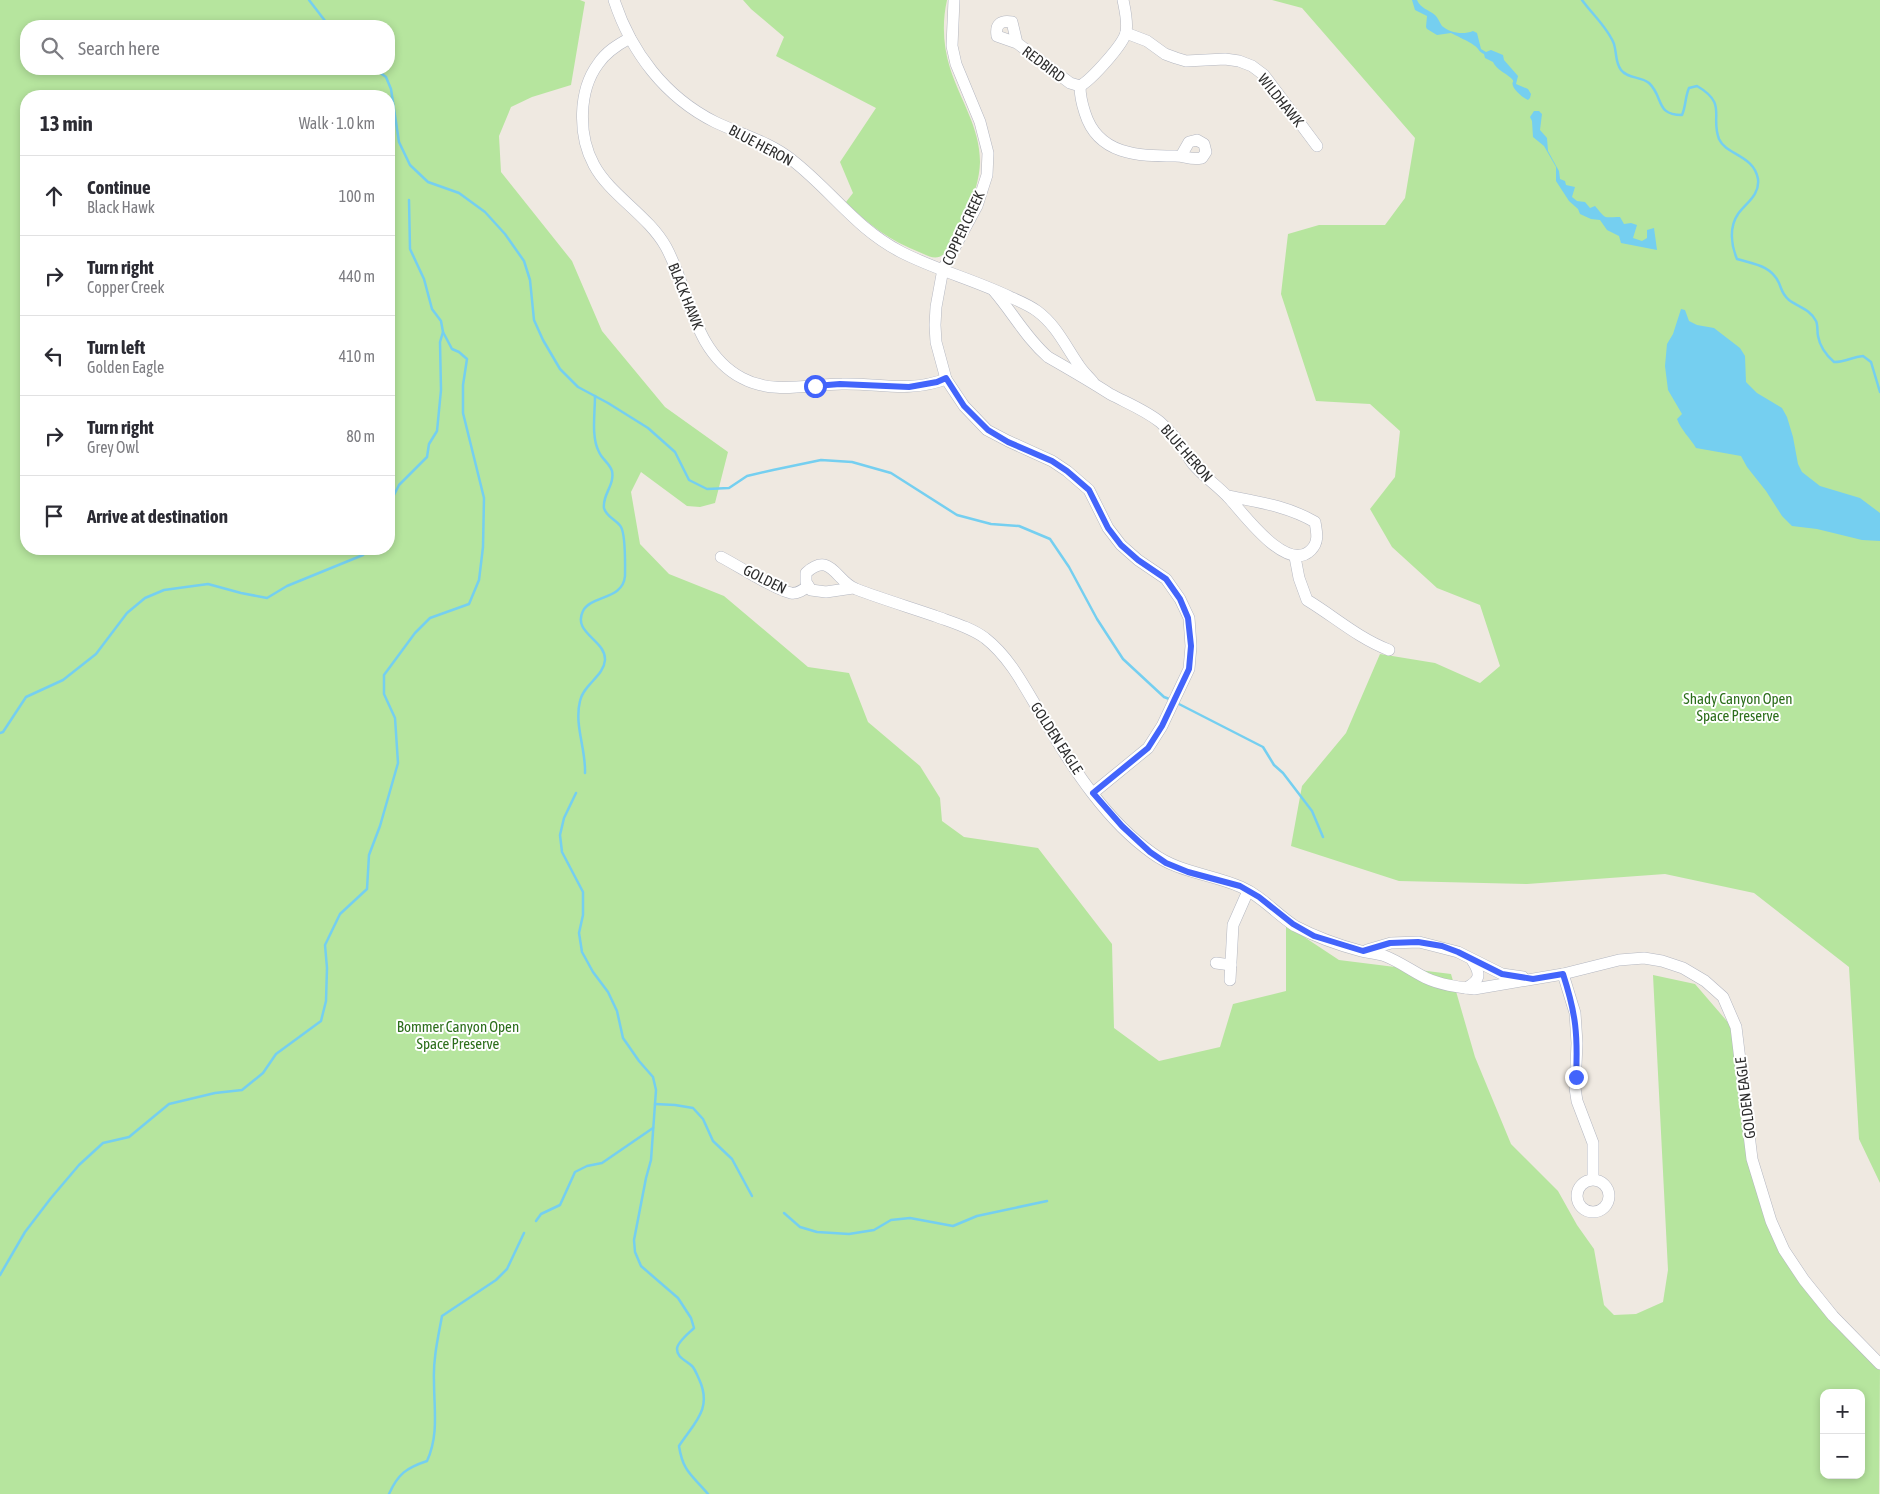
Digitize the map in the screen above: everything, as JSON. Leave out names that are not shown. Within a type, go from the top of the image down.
[{"type":"street","name":"BLUE HERON","points":[[614,0],[622,23],[630,38],[654,74],[692,110],[773,148],[790,158],[804,169],[867,231],[902,253],[990,288],[1041,315],[1060,334],[1078,364],[1092,382]]},
{"type":"street","name":"COPPER CREEK","points":[[954,0],[952,46],[956,64],[980,122],[988,153],[987,175],[977,206],[943,269],[936,307],[935,325],[936,342],[946,378],[964,406],[988,430],[1008,442],[1052,461],[1089,490],[1108,528],[1121,545],[1138,560],[1166,579],[1180,599],[1188,618],[1191,646],[1189,669],[1162,726],[1148,748],[1093,793]]},
{"type":"street","points":[[1080,86],[1094,76],[1126,34],[1123,0]]},
{"type":"street","name":"WILDHAWK","points":[[1126,34],[1147,40],[1165,54],[1186,61],[1224,59],[1239,61],[1252,66],[1264,75],[1318,146]]},
{"type":"street","name":"BLACK HAWK","points":[[630,38],[615,46],[598,64],[589,79],[583,102],[587,148],[594,166],[609,184],[652,227],[666,248],[700,334],[722,364],[742,378],[764,387],[806,387],[840,384],[909,387],[937,382],[946,378]]},
{"type":"street","name":"REDBIRD","points":[[1017,43],[1027,53],[1070,83],[1080,86],[1080,96],[1087,120],[1101,140],[1124,152],[1139,156],[1181,156]]},
{"type":"street","name":"BLUE HERON","points":[[990,288],[1010,309],[1022,330],[1037,348],[1048,357],[1157,420],[1172,432],[1193,463],[1208,480],[1228,496],[1254,528],[1273,544],[1295,556],[1306,555],[1315,546],[1318,535],[1315,522],[1304,515],[1275,505],[1228,496]]},
{"type":"street","name":"GOLDEN","points":[[721,556],[780,589],[792,593],[800,592],[808,586]]},
{"type":"street","points":[[1295,556],[1299,578],[1307,600],[1348,629],[1389,650]]},
{"type":"street","name":"GOLDEN EAGLE","points":[[853,588],[826,592],[811,590],[806,582],[806,573],[812,567],[822,564],[830,567],[853,588],[958,624],[982,636],[1010,662],[1055,739],[1093,793],[1122,826],[1150,852],[1166,863],[1188,872],[1240,886],[1259,897],[1293,924],[1314,936],[1363,951],[1384,955],[1426,978],[1447,985],[1474,989],[1563,974],[1618,960],[1644,958],[1662,961],[1683,968],[1705,981],[1723,997],[1736,1027],[1752,1159],[1771,1221],[1784,1250],[1804,1280],[1833,1316],[1880,1364]]},
{"type":"street","points":[[1230,980],[1233,925],[1248,891]]},
{"type":"street","name":"GOLDEN EAGLE","points":[[1363,951],[1390,943],[1418,942],[1442,946],[1472,958],[1502,974],[1533,979]]},
{"type":"street","points":[[1466,988],[1474,984],[1478,976],[1479,970],[1472,958]]},
{"type":"street","points":[[1216,963],[1231,965]]},
{"type":"street","points":[[1563,974],[1575,1013],[1577,1043],[1575,1088],[1577,1101],[1593,1143],[1593,1179]]},
{"type":"green space","name":"Bommer Canyon Open Space Preserve","points":[[0,0],[580,0],[585,2],[571,85],[532,97],[511,107],[499,136],[501,172],[572,261],[602,331],[665,407],[728,452],[715,503],[700,507],[687,506],[641,472],[631,492],[640,544],[669,574],[724,596],[808,667],[849,673],[868,722],[920,766],[940,798],[942,821],[964,837],[1038,848],[1112,944],[1114,1028],[1159,1061],[1220,1047],[1233,1004],[1286,991],[1286,925],[1339,960],[1451,974],[1475,1057],[1511,1144],[1558,1191],[1577,1225],[1594,1249],[1604,1305],[1614,1315],[1636,1314],[1663,1302],[1668,1270],[1653,975],[1695,984],[1732,1027],[1762,1209],[1810,1288],[1880,1365],[1879,1494],[0,1494]]},
{"type":"green space","points":[[743,0],[947,0],[944,25],[946,51],[954,80],[977,137],[980,162],[979,175],[972,198],[944,254],[932,257],[899,243],[871,225],[846,202],[853,193],[840,162],[876,108],[776,56],[784,37]]},
{"type":"green space","name":"Shady Canyon Open Space Preserve","points":[[1272,0],[1880,0],[1880,1183],[1859,1139],[1849,967],[1754,893],[1665,874],[1527,884],[1399,881],[1291,846],[1302,786],[1346,733],[1380,654],[1435,663],[1480,683],[1500,666],[1480,605],[1437,588],[1392,547],[1370,509],[1395,477],[1400,431],[1370,404],[1316,401],[1281,294],[1288,234],[1319,225],[1385,225],[1405,198],[1415,138],[1302,8]]},
{"type":"water","points":[[1412,0],[1417,0],[1423,7],[1435,15],[1442,26],[1449,30],[1461,33],[1473,31],[1477,33],[1481,49],[1486,52],[1491,50],[1503,55],[1504,60],[1518,76],[1516,84],[1528,89],[1531,94],[1530,98],[1528,100],[1519,94],[1513,86],[1513,81],[1493,62],[1485,58],[1484,54],[1476,47],[1451,33],[1437,35],[1427,29],[1427,16],[1415,10]]},
{"type":"water","points":[[1534,111],[1539,111],[1542,114],[1540,130],[1547,138],[1548,151],[1559,171],[1560,179],[1565,181],[1566,185],[1575,187],[1572,197],[1577,201],[1585,202],[1590,208],[1595,206],[1605,217],[1620,217],[1624,224],[1631,223],[1637,225],[1633,238],[1642,241],[1647,238],[1647,230],[1654,228],[1657,250],[1621,243],[1619,236],[1607,230],[1600,220],[1591,219],[1580,214],[1556,181],[1556,167],[1544,146],[1533,137],[1530,117]]},
{"type":"water","points":[[1681,309],[1685,310],[1689,321],[1697,325],[1714,328],[1740,348],[1745,356],[1746,382],[1757,393],[1782,408],[1787,417],[1798,464],[1802,472],[1820,486],[1860,498],[1880,513],[1880,541],[1862,540],[1817,529],[1792,526],[1782,516],[1741,456],[1696,448],[1677,419],[1682,414],[1668,390],[1665,366],[1667,344],[1673,334]]},
{"type":"waterway","points":[[309,0],[324,20]]},
{"type":"waterway","points":[[1582,0],[1611,38],[1621,70],[1627,75],[1649,83],[1654,88],[1664,109],[1673,114],[1682,115],[1689,88],[1697,86],[1712,99],[1715,105],[1719,139],[1727,149],[1751,165],[1758,179],[1755,194],[1738,214],[1733,225],[1732,242],[1737,259],[1761,266],[1771,272],[1776,277],[1782,292],[1787,298],[1811,314],[1817,323],[1818,336],[1822,347],[1834,362],[1863,356],[1871,362],[1880,392]]},
{"type":"waterway","points":[[383,75],[386,77],[391,90]]},
{"type":"waterway","points":[[395,116],[399,142],[410,165],[428,182],[459,193],[485,212],[505,234],[524,261],[530,280],[534,320],[560,369],[578,387],[648,428],[675,452],[689,480],[707,489],[729,488],[747,476],[773,470],[821,460],[852,462],[891,473],[957,515],[991,524],[1019,526],[1050,539],[1069,567],[1097,619],[1123,659],[1164,697],[1172,700]]},
{"type":"waterway","points":[[395,493],[399,485],[427,457],[429,444],[437,431],[441,390],[440,342],[443,332],[441,321],[432,309],[424,279],[410,249],[409,200]]},
{"type":"waterway","points":[[0,1275],[25,1232],[51,1198],[79,1165],[103,1143],[129,1137],[169,1104],[215,1093],[242,1090],[263,1073],[276,1054],[321,1021],[326,1001],[327,968],[325,945],[340,914],[367,889],[369,855],[380,826],[398,763],[395,718],[384,694],[384,675],[415,633],[430,618],[469,604],[479,580],[483,547],[484,498],[463,413],[463,385],[467,359],[452,349],[443,332]]},
{"type":"waterway","points":[[585,773],[578,719],[580,701],[585,690],[601,671],[605,660],[604,653],[585,631],[581,619],[583,611],[587,606],[619,589],[623,584],[625,576],[623,531],[607,514],[604,508],[605,499],[612,481],[612,471],[600,455],[595,439],[595,396]]},
{"type":"waterway","points":[[0,733],[3,732],[26,697],[63,680],[96,654],[127,613],[145,598],[164,590],[208,584],[267,598],[287,586],[363,555]]},
{"type":"waterway","points":[[1177,703],[1263,747],[1274,765],[1283,773],[1312,811],[1323,837]]},
{"type":"waterway","points":[[576,793],[564,818],[560,835],[562,852],[583,892],[583,915],[579,933],[582,952],[593,972],[608,992],[617,1011],[623,1038],[653,1077],[656,1090],[651,1160],[634,1240],[635,1252],[641,1266],[678,1298],[691,1318],[694,1328],[679,1343],[677,1352],[694,1369],[703,1390],[704,1399],[703,1407],[696,1423],[679,1446],[686,1468],[708,1494]]},
{"type":"waterway","points":[[655,1104],[693,1108],[703,1119],[713,1141],[732,1159],[752,1196]]},
{"type":"waterway","points":[[536,1221],[541,1214],[560,1205],[575,1172],[587,1166],[602,1163],[653,1128]]},
{"type":"waterway","points":[[784,1213],[800,1227],[817,1232],[849,1234],[874,1230],[891,1220],[910,1218],[953,1226],[977,1216],[1047,1201]]},
{"type":"waterway","points":[[389,1494],[399,1477],[413,1466],[427,1461],[431,1451],[435,1422],[434,1365],[442,1316],[496,1280],[507,1269],[524,1233]]},
{"type":"route","points":[[815,386],[868,384],[909,387],[937,382],[946,378],[964,406],[988,430],[1008,442],[1052,461],[1089,490],[1108,528],[1121,545],[1138,560],[1166,579],[1180,599],[1188,618],[1191,646],[1189,669],[1162,726],[1148,748],[1093,793],[1122,826],[1150,852],[1166,863],[1188,872],[1240,886],[1259,897],[1293,924],[1314,936],[1339,945],[1363,951],[1390,943],[1418,942],[1442,946],[1458,952],[1502,974],[1533,979],[1563,974],[1575,1013],[1577,1043],[1576,1077]]}]
